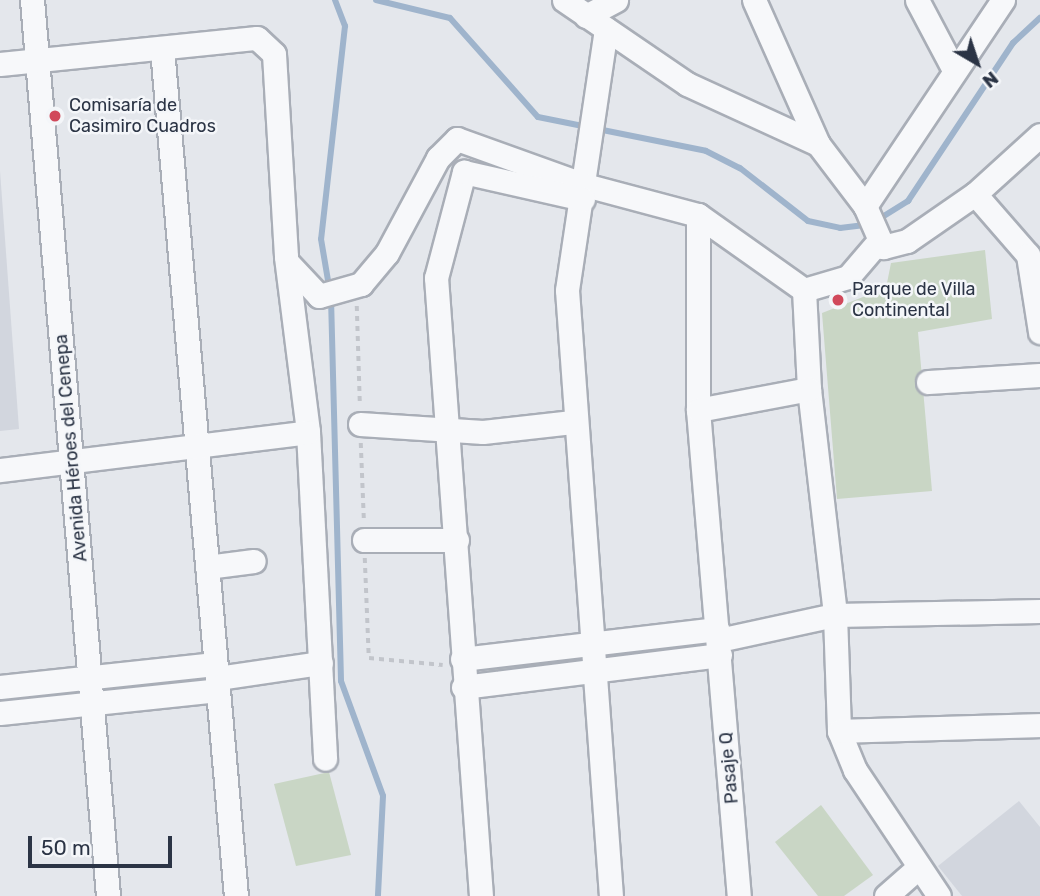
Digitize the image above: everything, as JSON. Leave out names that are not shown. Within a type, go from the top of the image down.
[{"type":"street","name":"Avenida Héroes del Cenepa","points":[[32,0],[108,896]]},
{"type":"street","points":[[564,0],[586,16],[604,37],[687,84],[818,144]]},
{"type":"street","points":[[586,16],[616,0]]},
{"type":"street","points":[[754,0],[818,144],[865,206],[877,240]]},
{"type":"street","points":[[917,0],[954,70]]},
{"type":"street","points":[[865,206],[1003,0]]},
{"type":"street","points":[[604,37],[585,186],[566,290],[572,422],[611,896]]},
{"type":"street","points":[[0,64],[257,38],[274,54],[286,257],[308,432],[325,759]]},
{"type":"street","points":[[162,49],[236,896]]},
{"type":"street","points":[[877,240],[906,241],[975,194],[1040,135]]},
{"type":"street","points":[[286,257],[298,280],[319,296],[356,286],[387,253],[438,158],[457,139],[585,186],[698,215],[804,290]]},
{"type":"street","points":[[481,896],[462,671],[457,540],[443,430],[436,278],[459,179],[470,173],[585,186]]},
{"type":"street","points":[[975,194],[1028,255],[1040,332]]},
{"type":"street","name":"Pasaje Q","points":[[698,215],[698,410],[739,896]]},
{"type":"street","points":[[804,290],[848,277],[877,240]]},
{"type":"street","points":[[804,290],[809,389],[835,615],[839,731],[855,770],[939,896]]},
{"type":"street","points":[[928,382],[1040,374]]},
{"type":"street","points":[[698,410],[809,389]]},
{"type":"street","points":[[360,424],[443,430],[572,422]]},
{"type":"street","points":[[0,470],[71,461],[197,451],[308,432]]},
{"type":"street","points":[[364,540],[457,540]]},
{"type":"street","points":[[207,566],[254,561]]},
{"type":"street","points":[[462,671],[593,671],[835,615],[1040,611]]},
{"type":"street","points":[[462,671],[590,643],[719,641]]},
{"type":"street","points":[[0,713],[93,704],[217,677],[321,663]]},
{"type":"street","points":[[0,687],[91,676],[217,677]]},
{"type":"street","points":[[839,731],[1040,724]]},
{"type":"street","points":[[886,896],[919,867]]},
{"type":"path","points":[[356,286],[369,658],[462,671]]},
{"type":"shaded area","points":[[0,171],[19,429],[0,431]]},
{"type":"shaded area","points":[[1019,801],[1040,827],[1040,896],[962,896],[938,866]]},
{"type":"green space","points":[[985,250],[992,319],[918,332],[932,491],[837,499],[822,313],[886,288],[891,263]]},
{"type":"green space","points":[[561,658],[562,665],[489,673],[488,666]]},
{"type":"green space","points":[[329,772],[351,855],[296,866],[274,784]]},
{"type":"green space","points":[[821,805],[873,875],[844,896],[818,896],[775,842]]},
{"type":"waterway","points":[[335,0],[345,26],[321,239],[331,298],[341,681],[383,796],[378,896]]},
{"type":"waterway","points":[[376,0],[450,18],[538,117],[706,151],[740,168],[808,221],[840,228],[871,224],[908,201],[1013,43],[1040,18]]},
{"type":"place","name":"Comisaría de Casimiro Cuadros","points":[[55,116]]},
{"type":"place","name":"Parque de Villa Continental","points":[[838,300]]}]
